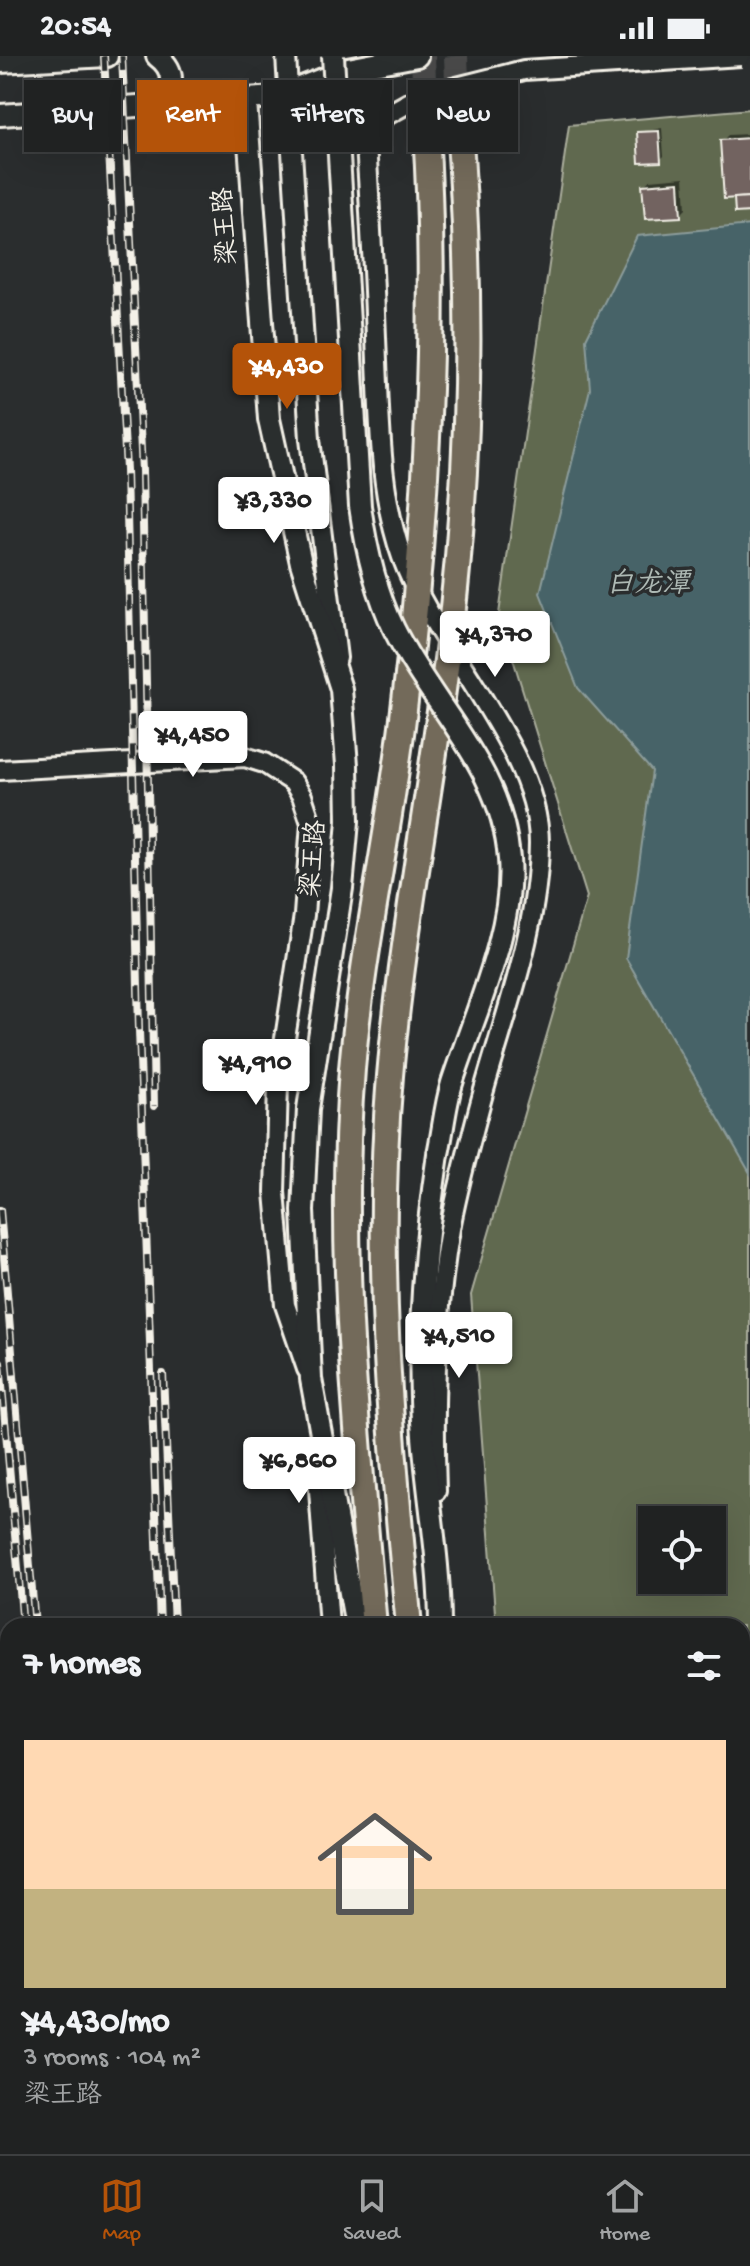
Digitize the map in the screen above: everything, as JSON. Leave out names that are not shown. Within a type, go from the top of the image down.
[{"type":"main road","points":[[0,62],[107,56]]},
{"type":"main road","points":[[157,56],[167,63],[172,80]]},
{"type":"main road","points":[[333,56],[360,506],[367,550],[394,629],[471,746],[491,784],[505,822],[510,863],[505,912],[451,1087],[429,1217],[422,1359],[423,1434],[441,1618]]},
{"type":"main road","points":[[247,101],[276,97],[348,69],[417,56]]},
{"type":"main road","points":[[0,115],[137,107]]},
{"type":"main road","name":"梁王路","points":[[247,110],[269,419],[301,563],[341,689],[348,821],[333,959],[312,1080],[304,1154],[304,1269],[311,1379],[355,1618]]},
{"type":"main road","points":[[373,1618],[349,1307],[349,1143],[364,965],[403,720],[416,590],[428,315],[426,152]]},
{"type":"main road","points":[[408,1618],[382,1288],[389,1076],[452,622],[463,476],[465,323],[460,152]]},
{"type":"street","points":[[286,56],[287,80]]},
{"type":"street","points":[[392,112],[421,96],[524,70],[741,56]]},
{"type":"street","points":[[291,152],[310,439],[341,689]]},
{"type":"street","points":[[366,152],[380,431],[388,509],[402,558],[429,618],[505,736],[527,790],[539,839],[534,909],[450,1229],[441,1303],[436,1481],[440,1597]]},
{"type":"street","points":[[0,770],[245,757],[264,763],[293,782],[302,796],[311,823],[304,915],[278,1084],[275,1192],[285,1305],[311,1379],[328,1618]]},
{"type":"green space","points":[[750,109],[750,1618],[495,1618],[471,1295],[587,897],[499,614],[569,125]]},
{"type":"water","name":"白龙潭","points":[[750,225],[750,1173],[626,958],[652,771],[578,688],[540,593],[590,389],[586,339],[637,236]]},
{"type":"building","points":[[659,131],[661,162],[639,163],[637,132]]},
{"type":"building","points":[[750,138],[750,197],[724,199],[720,140]]},
{"type":"building","points":[[679,182],[681,217],[645,219],[642,185]]},
{"type":"building","points":[[750,197],[750,212],[735,213],[734,198]]},
{"type":"tunnel","points":[[423,56],[424,80]]},
{"type":"tunnel","points":[[456,56],[457,80]]},
{"type":"railway","points":[[104,56],[126,470],[139,1030],[160,1618]]},
{"type":"railway","points":[[122,56],[142,471],[154,1106]]},
{"type":"railway","points":[[0,1210],[34,1618]]},
{"type":"railway","points":[[0,1363],[22,1618]]},
{"type":"railway","points":[[163,1374],[174,1618]]}]
